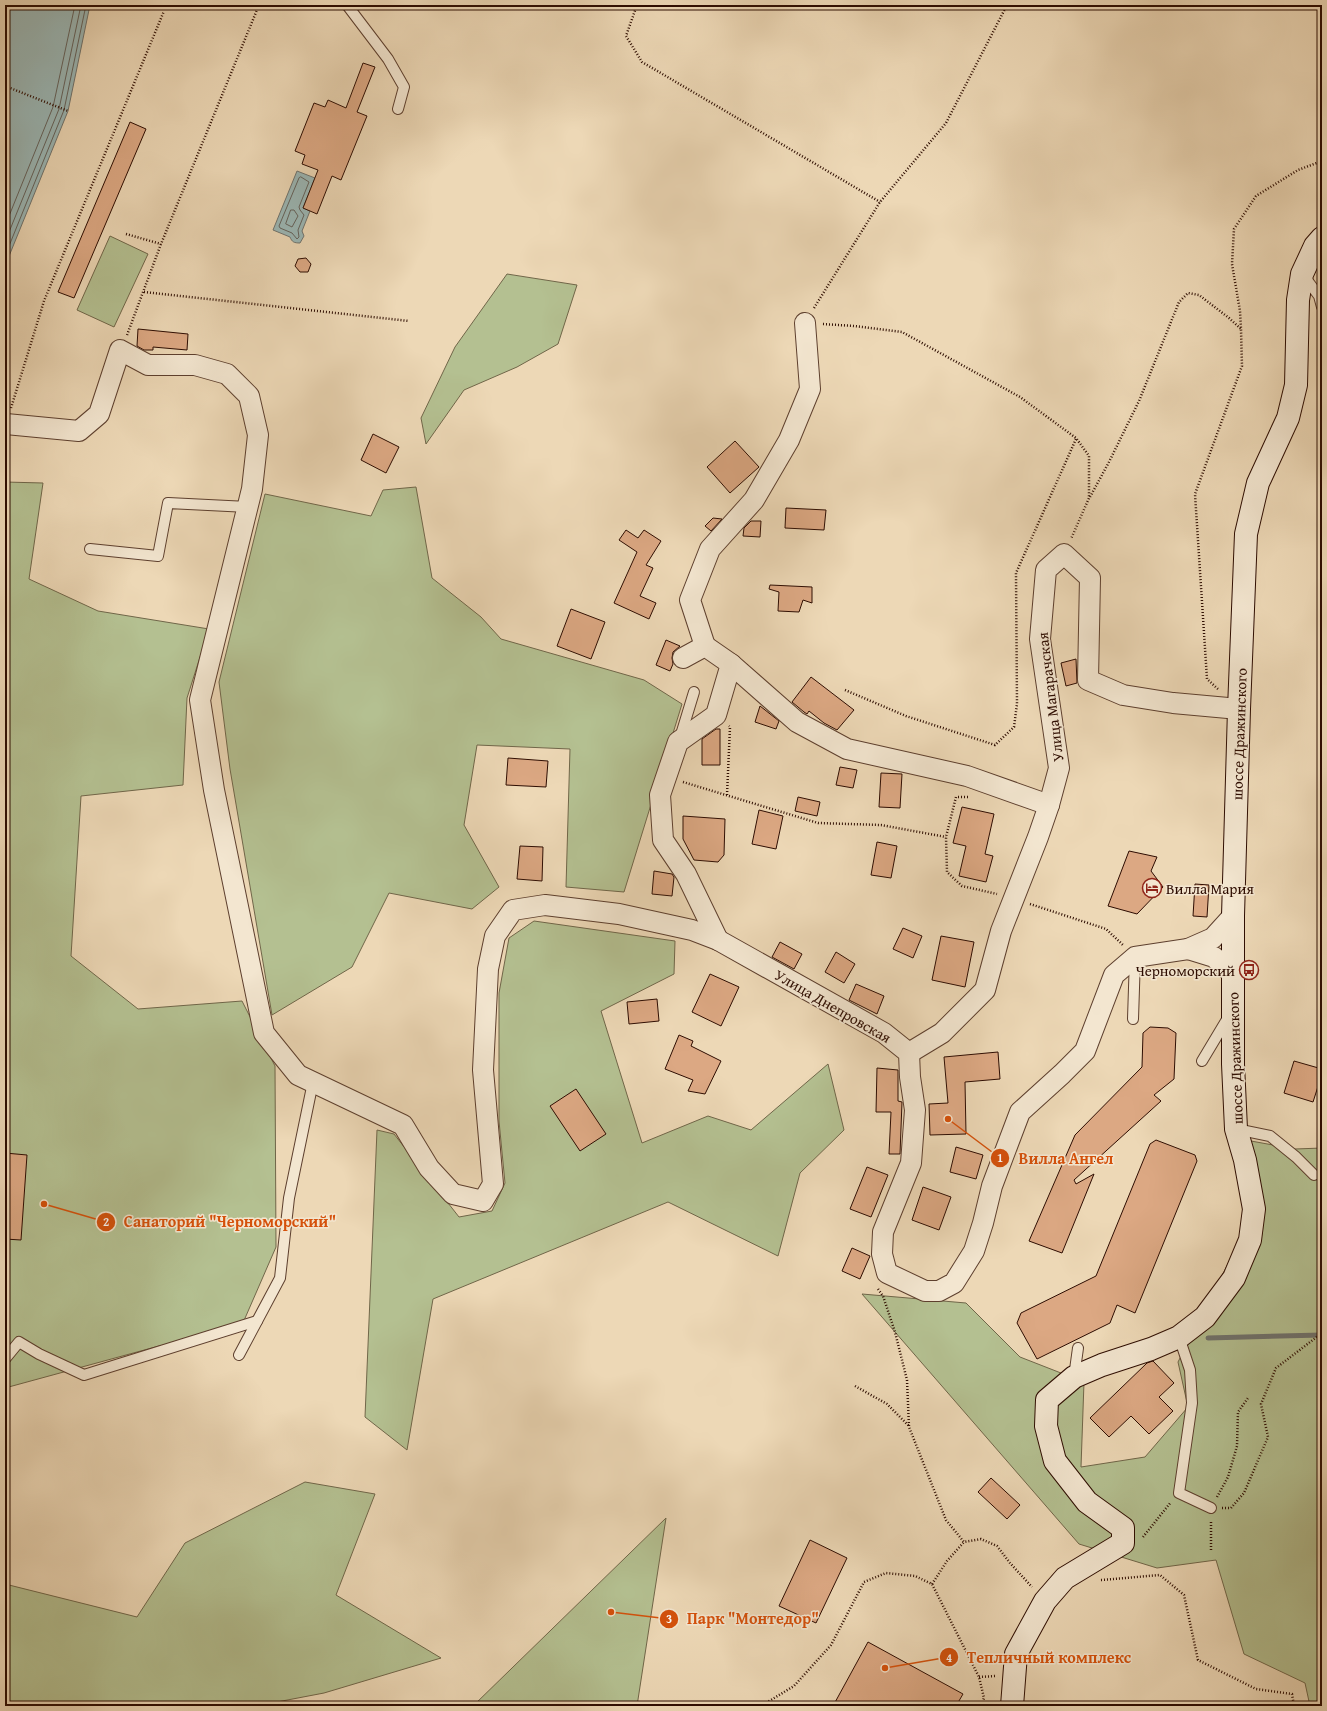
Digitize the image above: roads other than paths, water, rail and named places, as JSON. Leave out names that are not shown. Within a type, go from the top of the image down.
[{"type":"main road","name":"шоссе Дражинского","points":[[1012,1706],[1016,1654],[1045,1601],[1065,1578],[1123,1543],[1123,1528],[1087,1502],[1055,1461],[1046,1426],[1047,1400],[1074,1377],[1102,1365],[1150,1349],[1179,1337],[1204,1317],[1234,1278],[1250,1240],[1254,1209],[1245,1160],[1236,1129],[1233,1009],[1233,916],[1246,534],[1258,483],[1288,418],[1296,385],[1298,300],[1302,274],[1315,246],[1322,238]]},
{"type":"street","points":[[805,323],[810,390],[789,440],[754,500],[710,549],[690,600],[705,646],[731,664],[798,722],[847,749],[967,776],[1049,804]]},
{"type":"street","points":[[6,424],[79,431],[99,414],[120,350],[148,365],[195,365],[227,374],[250,396],[258,435],[252,489],[200,700],[214,790],[264,1034],[298,1075],[314,1082]]},
{"type":"street","name":"Улица Магарачская","points":[[909,1053],[942,1033],[985,990],[1001,931],[1049,804],[1059,768],[1040,638],[1046,570],[1064,554],[1090,578],[1088,680],[1122,695],[1173,703],[1239,709]]},
{"type":"street","points":[[683,658],[705,646]]},
{"type":"street","points":[[718,940],[686,874],[663,840],[660,795],[678,742],[716,715],[731,664]]},
{"type":"street","name":"Улица Днепровская","points":[[314,1082],[403,1125],[429,1168],[453,1194],[483,1201],[493,1184],[483,1070],[488,969],[495,936],[512,910],[545,905],[619,914],[692,930],[718,940],[884,1033],[909,1053]]},
{"type":"street","points":[[909,1053],[910,1077],[915,1110],[911,1163],[883,1232],[882,1254],[887,1273],[925,1291],[939,1291],[954,1283],[974,1251],[983,1224],[992,1186],[1020,1112],[1085,1051],[1114,975],[1135,957],[1188,949],[1213,938],[1233,916]]},
{"type":"street","points":[[1188,949],[1214,957],[1233,974]]},
{"type":"lane","points":[[347,5],[388,59],[404,87],[398,109]]},
{"type":"lane","points":[[1302,274],[1319,296],[1322,307]]},
{"type":"lane","points":[[90,549],[158,556],[168,503],[248,507]]},
{"type":"lane","points":[[678,742],[694,692]]},
{"type":"lane","points":[[1133,1019],[1135,957]]},
{"type":"lane","points":[[1202,1061],[1233,1009]]},
{"type":"lane","points":[[240,1355],[280,1278],[289,1198],[314,1082]]},
{"type":"lane","points":[[1236,1129],[1270,1136],[1296,1157],[1314,1175]]},
{"type":"lane","points":[[5,1359],[19,1342],[39,1354],[84,1375],[257,1322]]},
{"type":"lane","points":[[1179,1337],[1190,1370],[1192,1403],[1179,1493],[1211,1508]]},
{"type":"lane","points":[[1074,1377],[1078,1348]]},
{"type":"water","points":[[5,5],[90,5],[68,111],[5,266]]},
{"type":"water","points":[[297,171],[315,178],[303,208],[310,211],[302,231],[304,236],[300,243],[296,243],[290,237],[273,230]]},
{"type":"waterway","points":[[1208,1338],[1322,1335]]},
{"type":"place","name":"Вилла Мария","points":[[1152,888]]},
{"type":"place","name":"Черноморский","points":[[1249,970]]},
{"type":"place","name":"Вилла Ангел","points":[[948,1119]]},
{"type":"place","name":"Санаторий \"Черноморский\"","points":[[44,1204]]},
{"type":"place","name":"Парк \"Монтедор\"","points":[[611,1612]]},
{"type":"place","name":"Тепличный комплекс","points":[[885,1668]]}]
